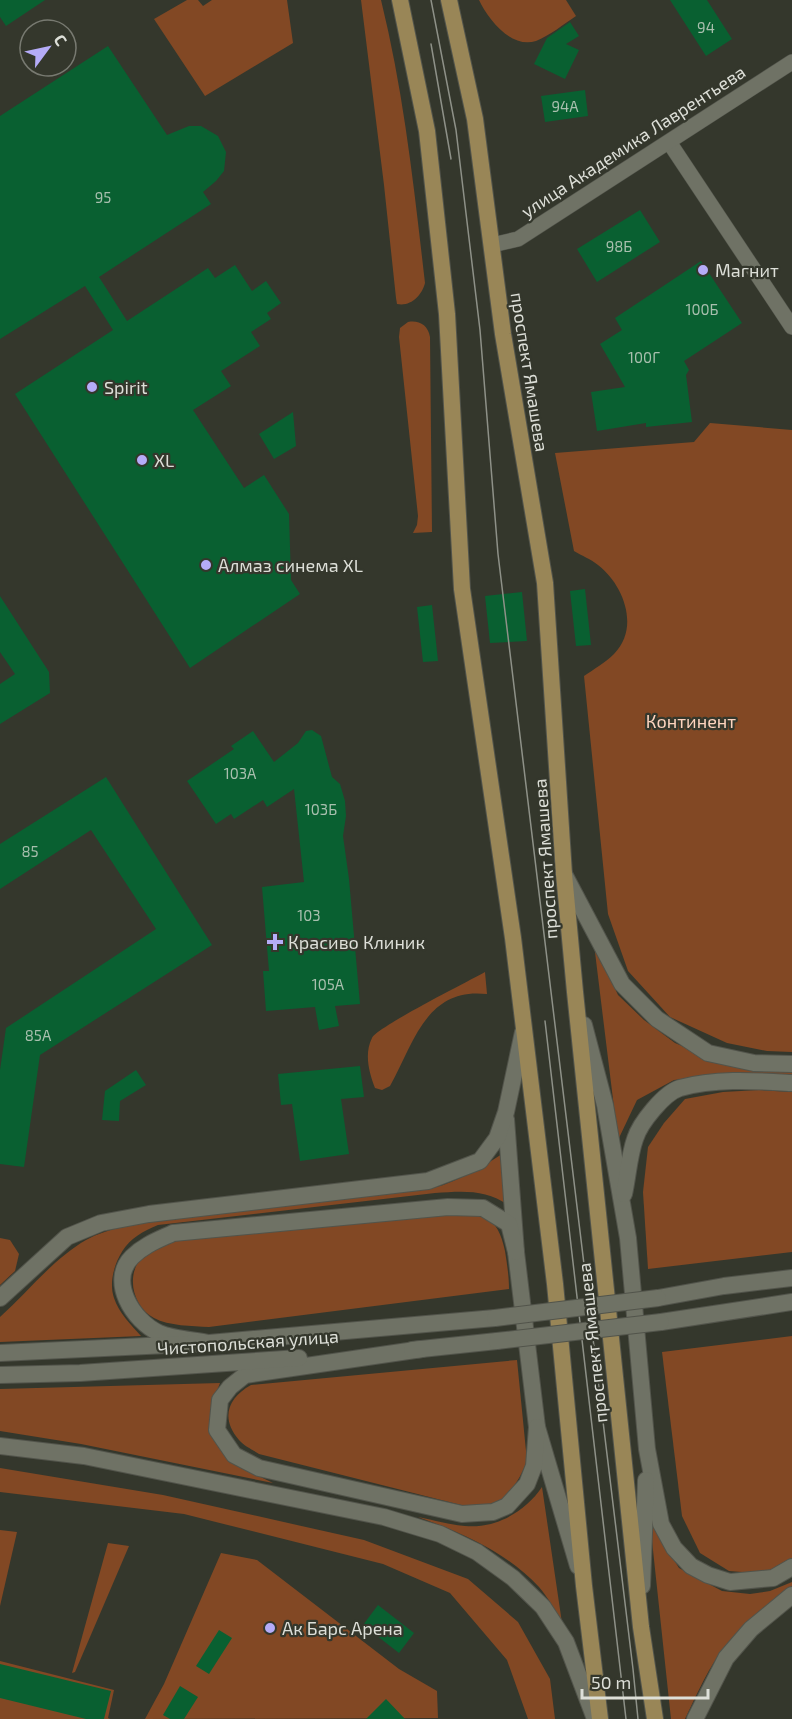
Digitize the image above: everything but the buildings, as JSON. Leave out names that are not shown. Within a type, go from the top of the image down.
[{"type":"main road","name":"проспект Ямашева","points":[[400,0],[427,130],[447,314],[462,589],[506,881],[555,1284],[597,1719]]},
{"type":"main road","name":"проспект Ямашева","points":[[449,0],[475,119],[503,334],[545,583],[564,874],[575,992],[641,1627],[655,1719]]},
{"type":"main road","points":[[564,874],[622,984],[657,1019],[708,1053],[754,1063],[792,1064]]},
{"type":"main road","points":[[575,992],[604,1105],[628,1238],[647,1449],[661,1524],[674,1548],[691,1566],[708,1575],[730,1582],[772,1578],[792,1567]]},
{"type":"main road","points":[[0,1298],[67,1238],[102,1223],[149,1214],[417,1182],[438,1177],[480,1161],[497,1138],[506,1112],[523,1032]]},
{"type":"main road","points":[[622,1207],[635,1137],[650,1112],[678,1089],[745,1081],[792,1083]]},
{"type":"main road","points":[[506,1112],[516,1252],[537,1428],[584,1586]]},
{"type":"main road","points":[[209,1343],[160,1334],[141,1321],[132,1311],[125,1294],[122,1276],[130,1258],[145,1246],[172,1233],[448,1207],[483,1208],[509,1224],[516,1252]]},
{"type":"main road","points":[[724,1286],[792,1272]]},
{"type":"main road","points":[[724,1286],[792,1278]]},
{"type":"main road","name":"Чистопольская улица","points":[[0,1353],[209,1343],[495,1318],[658,1298],[724,1286]]},
{"type":"main road","name":"Чистопольская улица","points":[[0,1375],[80,1373],[422,1349],[661,1322],[792,1302]]},
{"type":"main road","points":[[422,1349],[245,1375],[230,1387],[220,1400],[218,1430],[234,1455],[259,1468],[462,1514],[493,1512],[507,1506],[527,1484],[534,1466],[537,1428]]},
{"type":"main road","points":[[0,1446],[95,1459],[384,1517],[440,1534],[477,1552],[513,1578],[543,1607],[566,1642],[597,1719]]},
{"type":"main road","points":[[641,1627],[647,1449]]},
{"type":"main road","points":[[695,1719],[726,1659],[751,1629],[792,1595]]},
{"type":"street","name":"улица Академика Лаврентьева","points":[[492,245],[518,239],[792,62]]},
{"type":"street","points":[[669,142],[792,327]]},
{"type":"green space","points":[[187,0],[198,0],[203,6],[212,0],[287,0],[293,43],[205,96],[154,19]]},
{"type":"green space","points":[[361,0],[381,0],[402,105],[425,283],[415,299],[407,304],[397,304],[396,298]]},
{"type":"green space","points":[[479,0],[566,0],[576,16],[536,41],[518,41],[509,37],[494,23]]},
{"type":"green space","points":[[408,322],[422,324],[430,337],[432,532],[413,533],[418,516],[399,337],[400,328]]},
{"type":"green space","name":"Континент","points":[[710,423],[792,430],[792,1052],[767,1051],[727,1043],[670,1017],[628,971],[608,914],[584,676],[614,654],[622,644],[627,620],[621,595],[615,584],[598,565],[574,551],[555,453],[694,442]]},
{"type":"green space","points":[[594,944],[618,995],[644,1020],[675,1043],[727,1065],[792,1069],[792,1077],[730,1074],[674,1080],[637,1100],[618,1140]]},
{"type":"green space","points":[[485,972],[487,994],[466,994],[449,999],[436,1009],[415,1036],[390,1086],[382,1090],[375,1088],[368,1057],[372,1038],[389,1024]]},
{"type":"green space","points":[[759,1090],[792,1092],[792,1252],[648,1269],[643,1192],[648,1147],[664,1123],[685,1099],[723,1092]]},
{"type":"green space","points":[[502,1154],[508,1205],[482,1194],[445,1192],[158,1225],[131,1241],[120,1255],[113,1272],[112,1290],[116,1303],[141,1336],[0,1342],[0,1317],[63,1257],[86,1240],[103,1232],[158,1220],[433,1188],[469,1174]]},
{"type":"green space","points":[[450,1214],[480,1216],[493,1223],[502,1239],[505,1251],[509,1289],[209,1327],[174,1324],[154,1318],[140,1305],[133,1288],[135,1269],[139,1261],[148,1252],[174,1238]]},
{"type":"green space","points":[[0,1238],[10,1240],[19,1254],[15,1271],[0,1285]]},
{"type":"green space","points":[[792,1336],[792,1558],[767,1574],[729,1571],[700,1553],[682,1516],[662,1352]]},
{"type":"green space","points":[[517,1360],[527,1461],[519,1479],[506,1496],[492,1504],[465,1506],[259,1454],[241,1442],[233,1432],[228,1416],[232,1402],[251,1385]]},
{"type":"green space","points":[[220,1383],[213,1403],[211,1420],[218,1446],[239,1465],[273,1483],[81,1444],[0,1431],[0,1389]]},
{"type":"green space","points":[[0,1468],[163,1495],[364,1540],[468,1579],[518,1622],[550,1679],[555,1719],[528,1719],[507,1660],[450,1593],[383,1564],[184,1514],[0,1492]]},
{"type":"green space","points":[[542,1487],[562,1623],[542,1591],[512,1564],[467,1537],[418,1517],[459,1525],[488,1525],[519,1511]]},
{"type":"green space","points":[[650,1522],[679,1568],[722,1591],[750,1594],[770,1591],[792,1582],[792,1586],[749,1621],[726,1645],[709,1671],[685,1719],[671,1719]]},
{"type":"green space","points":[[0,1530],[17,1532],[0,1606]]},
{"type":"green space","points":[[108,1543],[129,1546],[75,1672],[72,1673]]},
{"type":"green space","name":"Ак Барс Арена","points":[[221,1553],[257,1560],[399,1669],[437,1691],[438,1718],[145,1719],[164,1684]]},
{"type":"green space","points":[[0,1661],[114,1690],[108,1718],[110,1719],[0,1719]]},
{"type":"tram line","points":[[431,0],[456,130],[480,330],[498,554],[638,1719]]},
{"type":"tram line","points":[[431,44],[451,159]]},
{"type":"tram line","points":[[545,1021],[626,1719]]},
{"type":"place","name":"Магнит","points":[[703,270]]},
{"type":"place","name":"Spirit","points":[[92,387]]},
{"type":"place","name":"XL","points":[[142,460]]},
{"type":"place","name":"Алмаз синема XL","points":[[206,565]]},
{"type":"place","name":"Красиво Клиник","points":[[275,942]]},
{"type":"place","name":"Ак Барс Арена","points":[[270,1628]]}]
